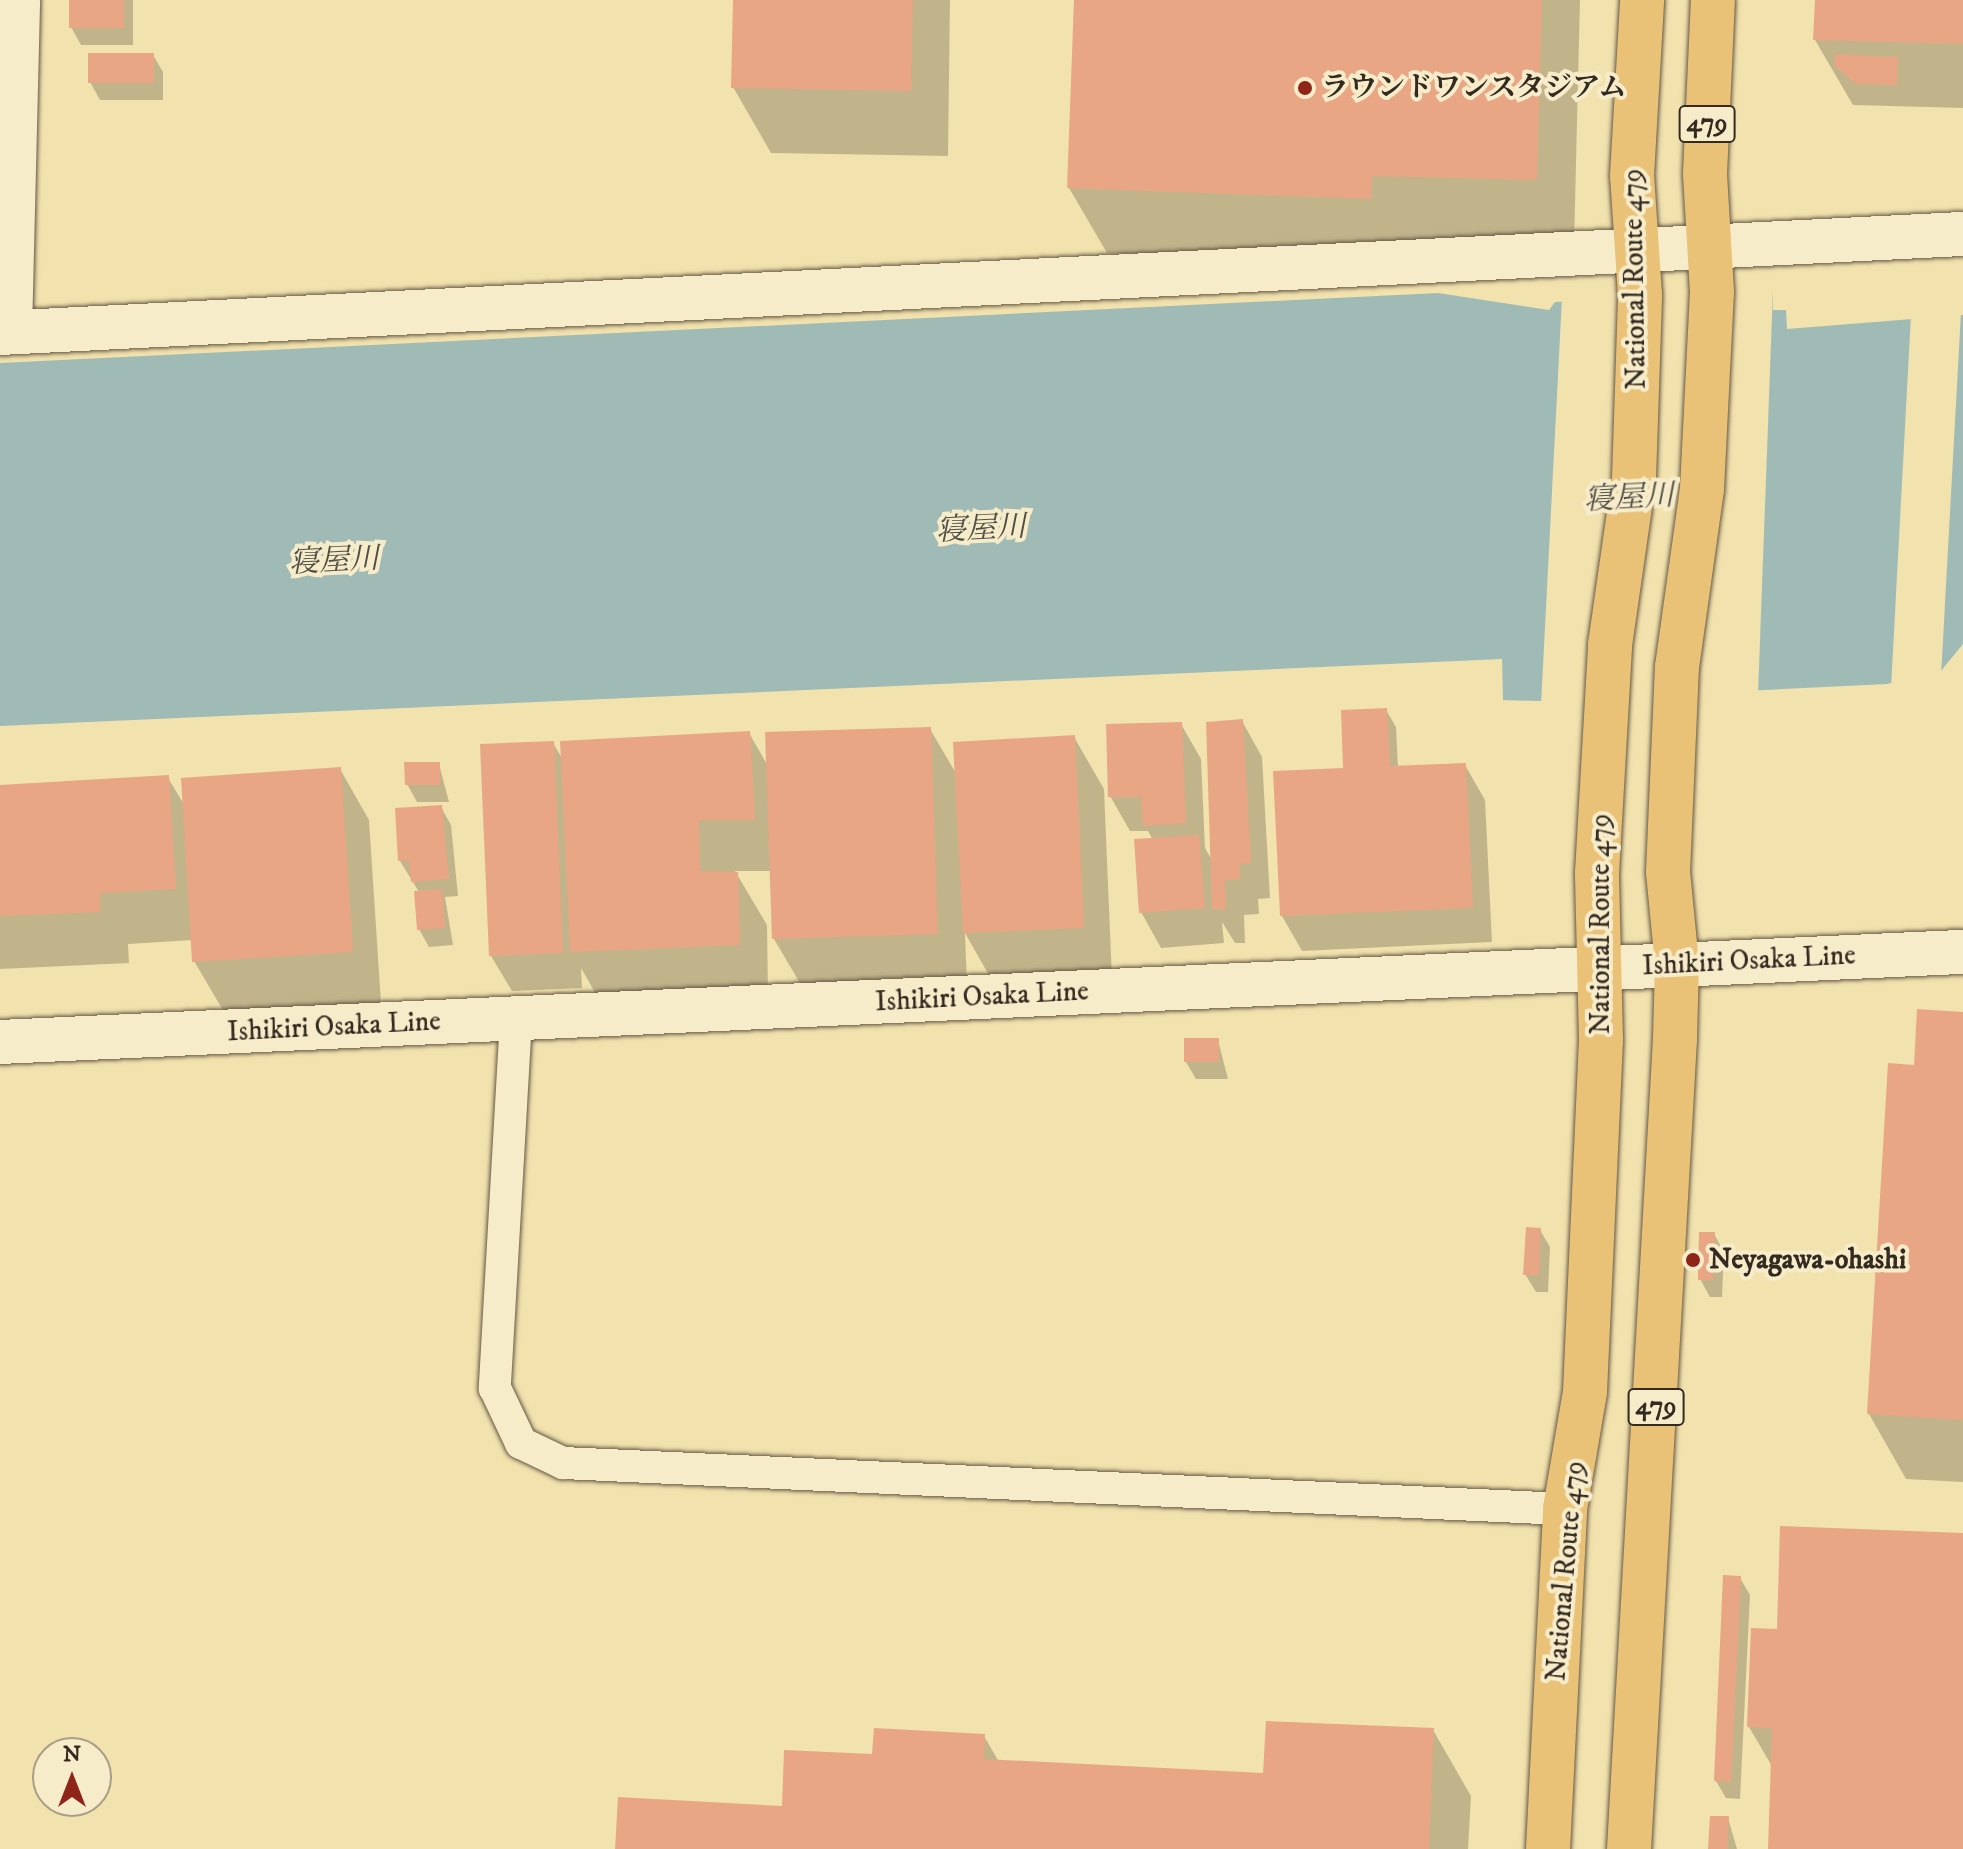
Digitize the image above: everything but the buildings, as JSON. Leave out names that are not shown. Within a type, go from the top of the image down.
[{"type":"highway","name":"National Route 479","points":[[1548,1849],[1565,1509],[1585,1392],[1610,645],[1634,479],[1640,295],[1632,176],[1642,0]]},
{"type":"highway","name":"479","points":[[1629,1849],[1677,964],[1668,872],[1675,735],[1702,489],[1712,292],[1705,174],[1713,0]]},
{"type":"street","points":[[18,0],[5,332],[1963,234]]},
{"type":"street","name":"Ishikiri Osaka Line","points":[[0,1042],[1963,952]]},
{"type":"lane","points":[[516,1019],[495,1388],[521,1443],[563,1463],[1565,1509]]},
{"type":"water","name":"寝屋川","points":[[1438,293],[1549,310],[1555,302],[1773,293],[1773,310],[1786,310],[1787,329],[1963,315],[1963,644],[1940,672],[1887,684],[1537,701],[1503,700],[1502,659],[0,726],[0,363]]},
{"type":"pier","points":[[1773,289],[1758,694],[1541,705],[1562,298]]},
{"type":"pier","points":[[1961,312],[1941,676],[1891,688],[1911,315]]},
{"type":"place","name":"ラウンドワンスタジアム","points":[[1305,88]]},
{"type":"place","name":"Neyagawa-ohashi","points":[[1693,1260]]}]
